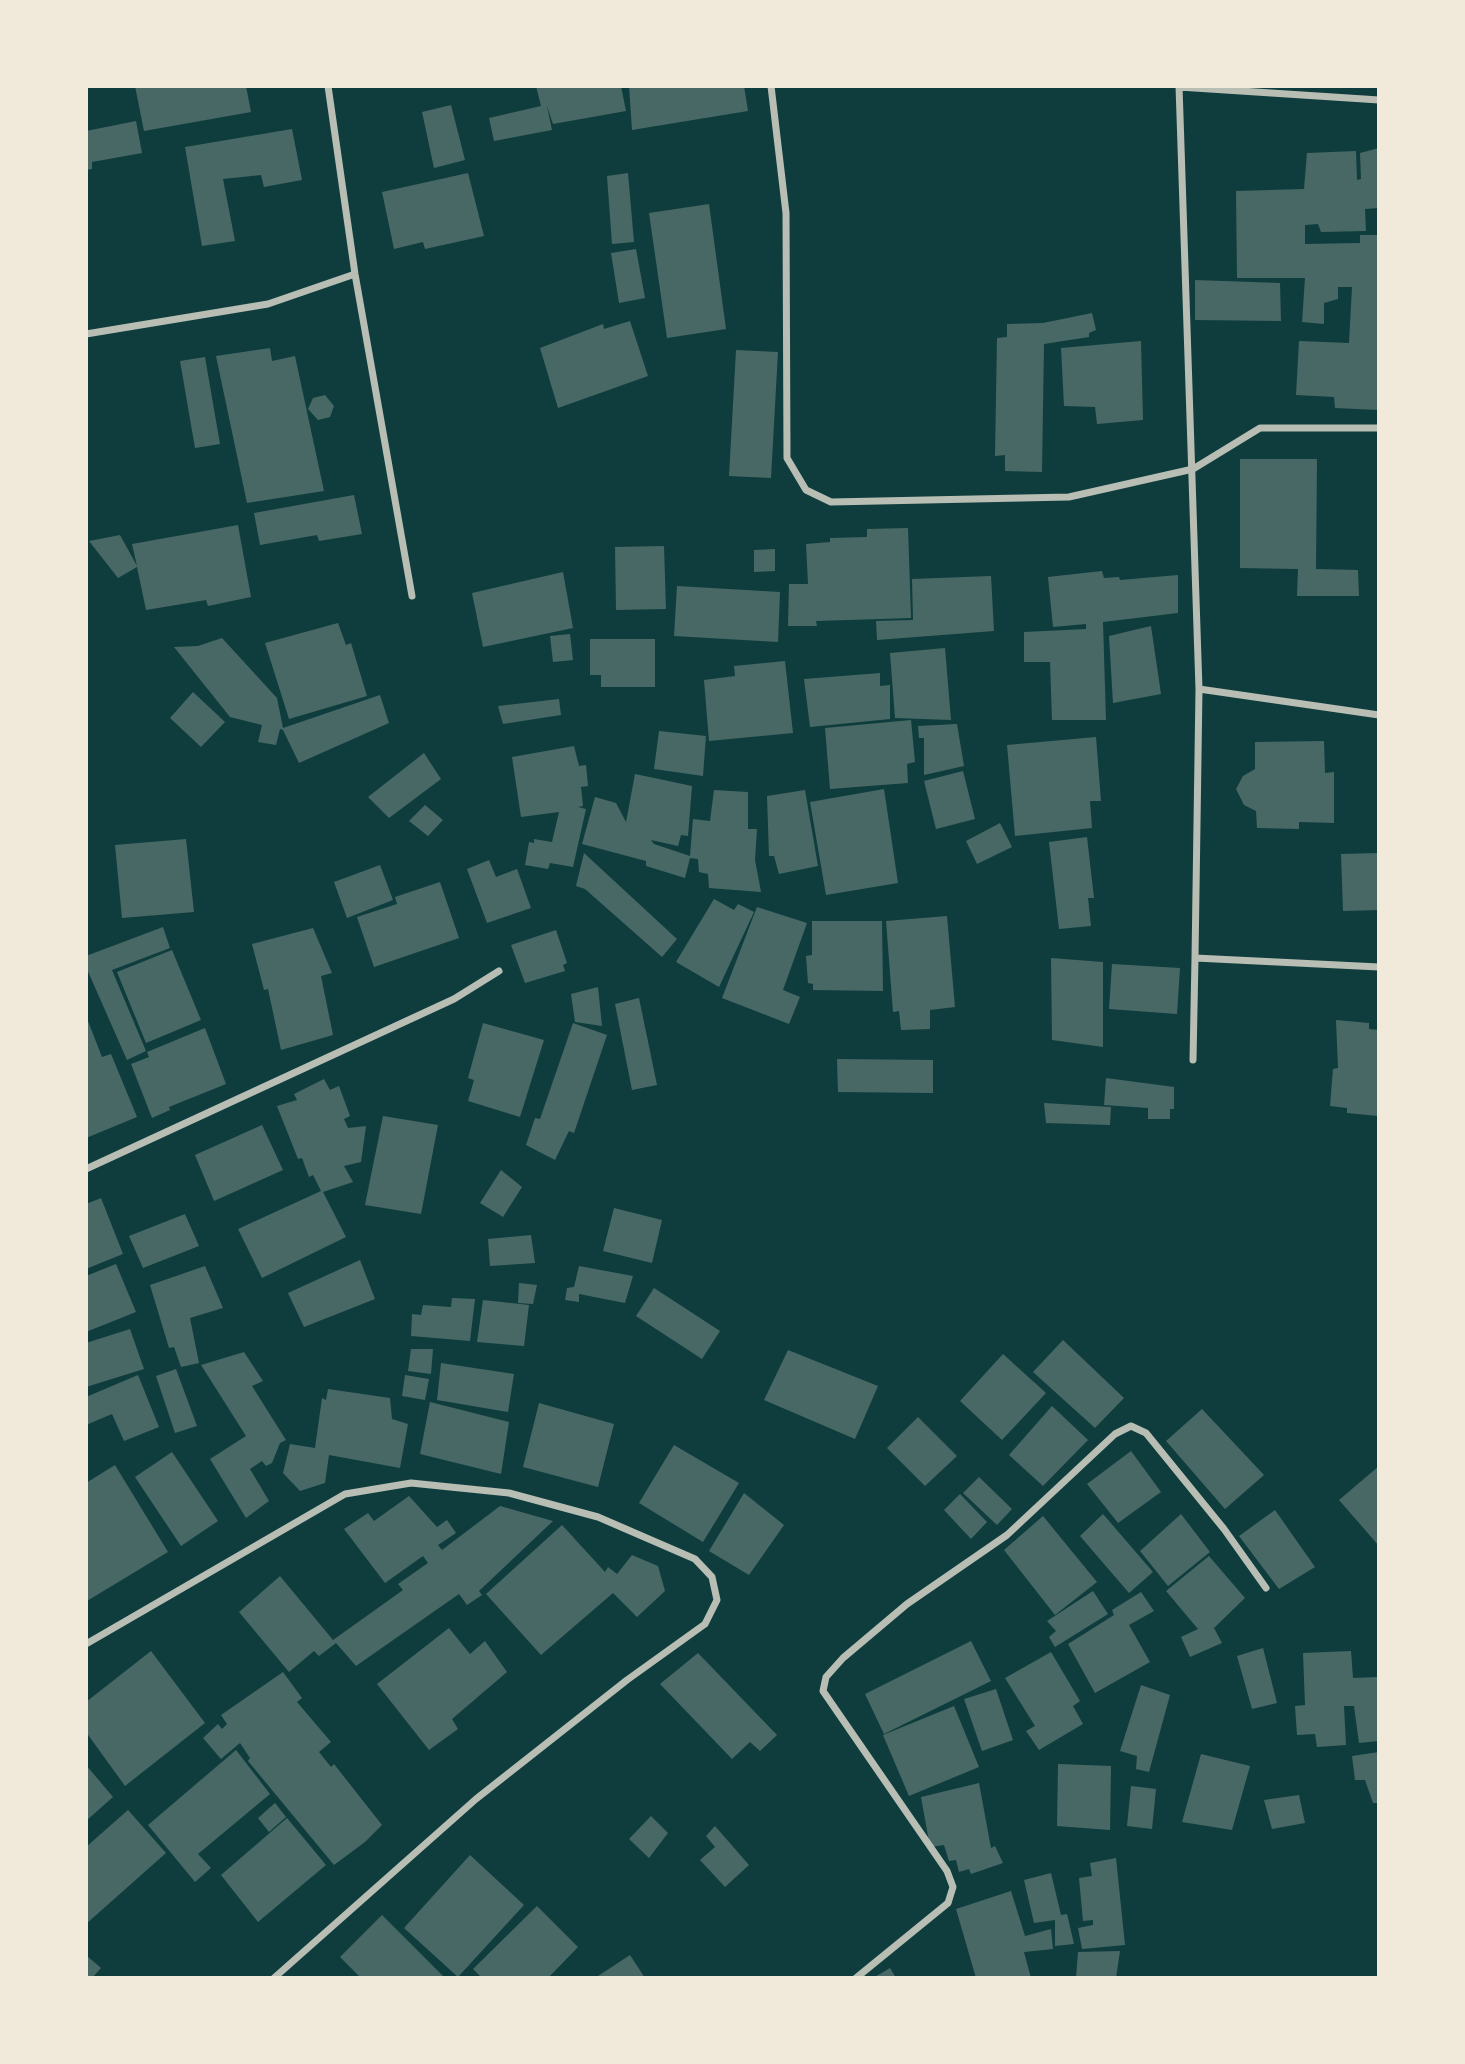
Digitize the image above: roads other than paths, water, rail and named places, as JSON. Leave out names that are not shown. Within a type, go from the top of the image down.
[{"type":"street","points":[[328,86],[355,274],[412,596]]},
{"type":"street","points":[[771,86],[786,213],[787,458],[806,489],[831,502],[1069,497],[1194,469],[1260,428],[1379,428]]},
{"type":"street","points":[[1194,1060],[1199,689],[1194,469],[1179,86],[1379,100]]},
{"type":"street","points":[[86,334],[268,304],[355,274]]},
{"type":"street","points":[[1199,689],[1379,715]]},
{"type":"street","points":[[1195,958],[1379,967]]},
{"type":"street","points":[[86,1169],[454,999],[499,971]]},
{"type":"street","points":[[856,1978],[948,1903],[953,1886],[947,1871],[823,1691],[825,1677],[843,1658],[907,1604],[1007,1535],[1115,1434],[1131,1426],[1146,1433],[1224,1529],[1266,1588]]},
{"type":"street","points":[[86,1644],[345,1493],[411,1483],[509,1493],[598,1517],[695,1559],[712,1577],[717,1600],[705,1624],[627,1680],[476,1799],[274,1978]]}]
